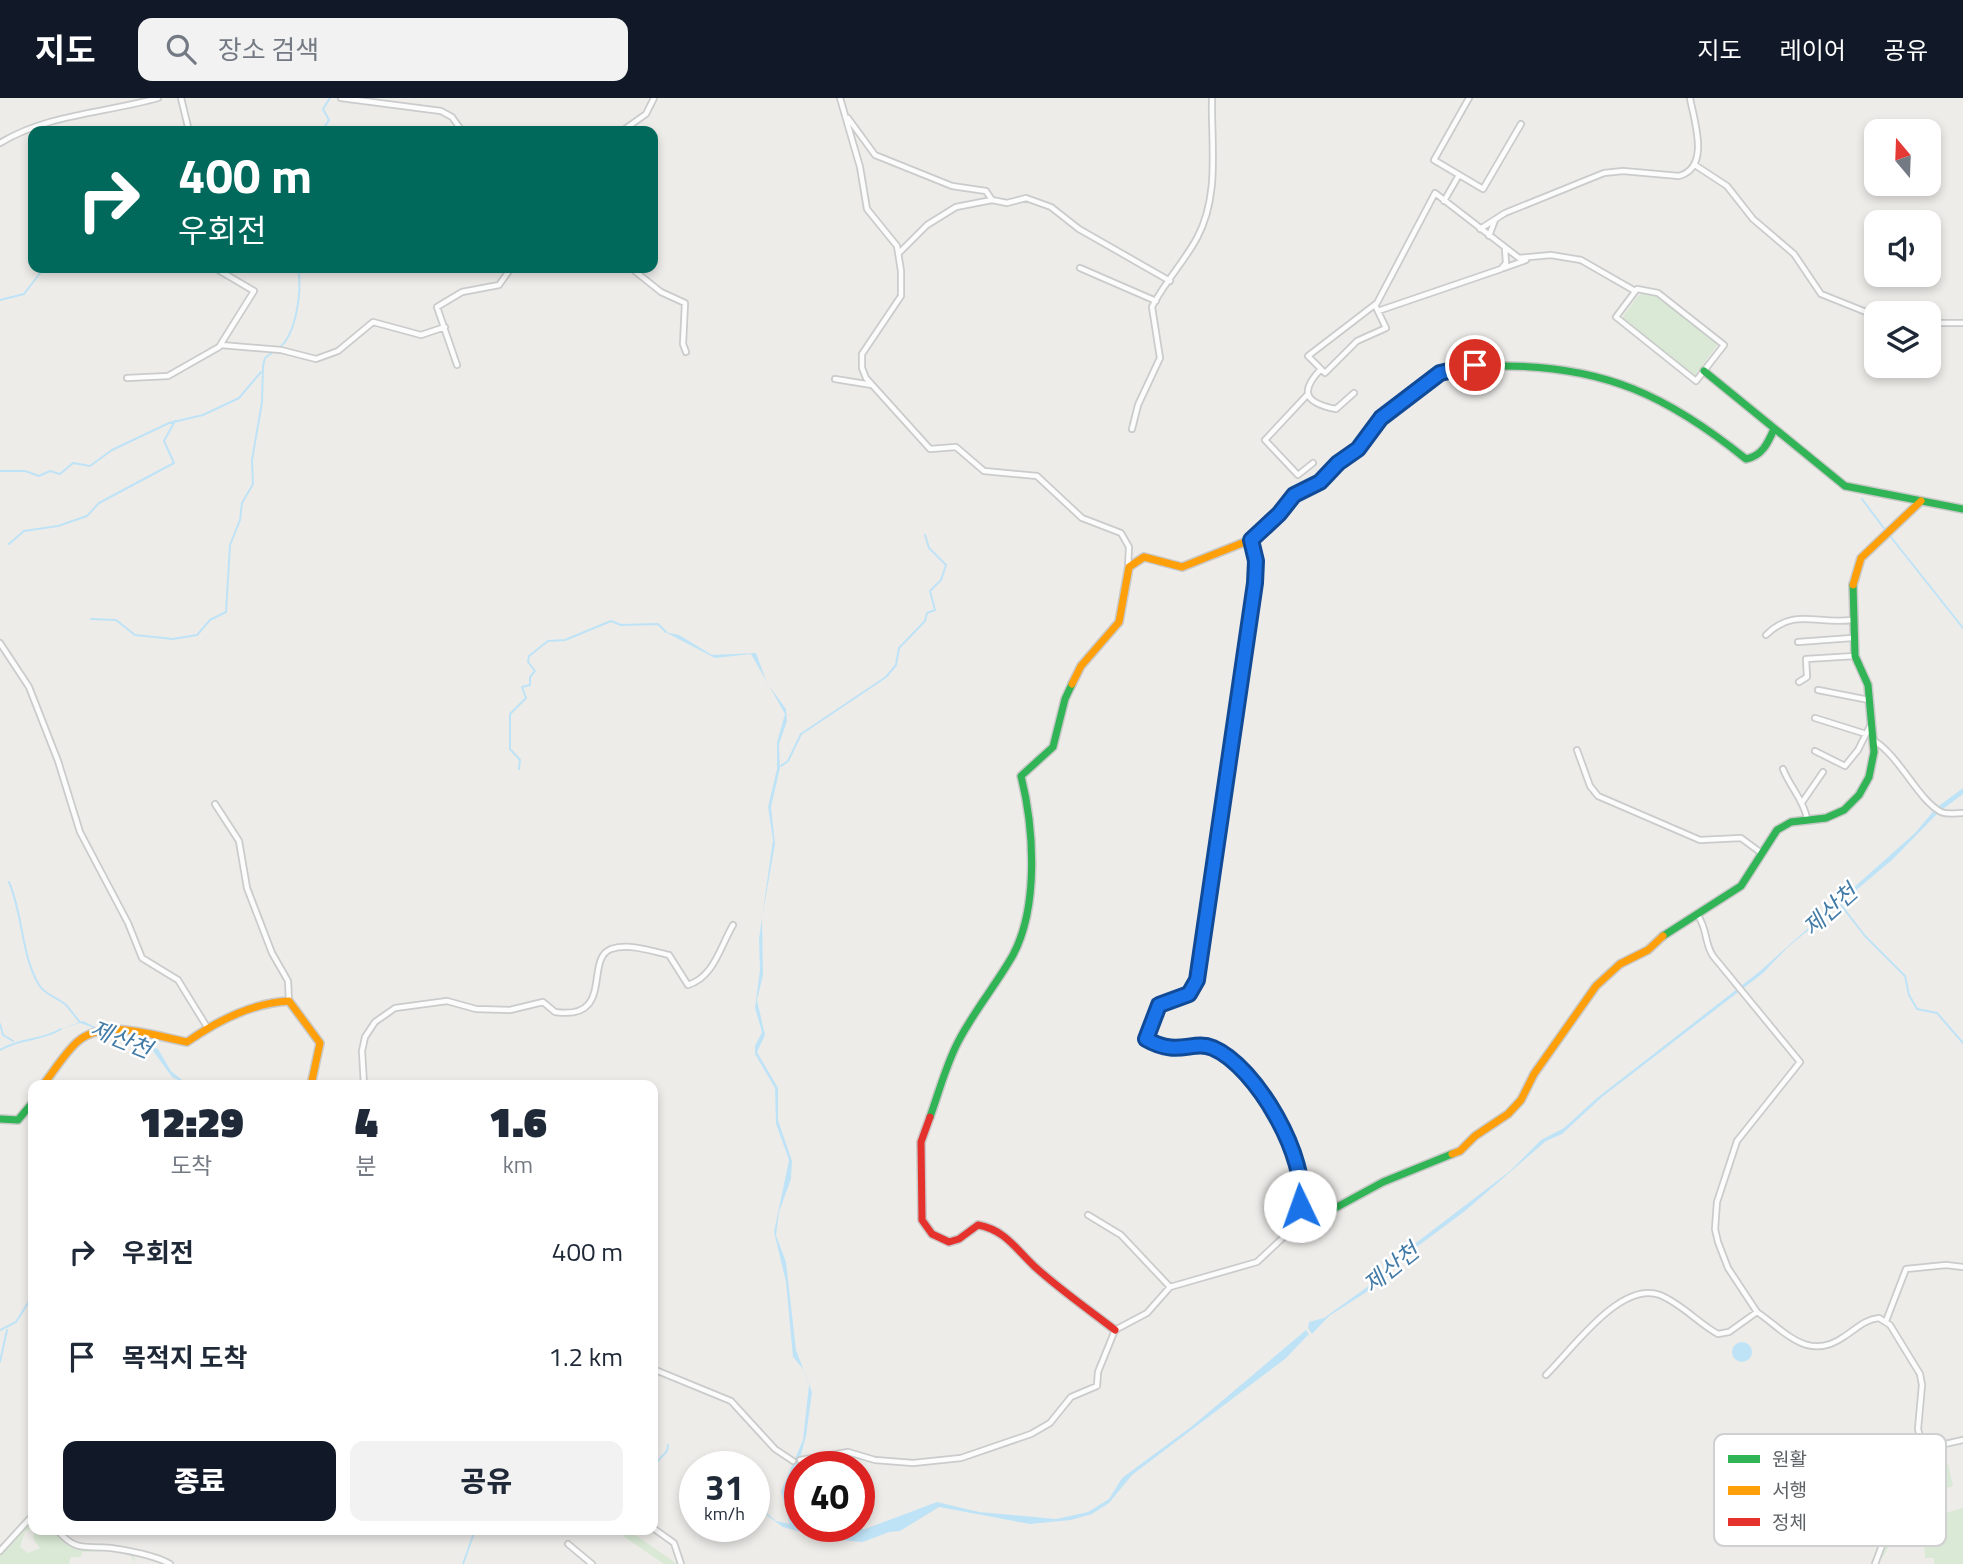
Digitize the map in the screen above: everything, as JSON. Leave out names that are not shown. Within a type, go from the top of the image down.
[{"type":"street","points":[[42,126],[72,114],[101,112],[158,98]]},
{"type":"street","points":[[181,98],[188,126]]},
{"type":"street","points":[[341,98],[441,111],[452,117],[458,126]]},
{"type":"street","points":[[629,126],[646,114],[654,98]]},
{"type":"street","points":[[840,98],[867,209],[897,246],[899,254],[901,296],[862,354],[862,368],[930,449],[956,447],[985,471],[1037,475],[1082,518],[1121,533],[1129,547],[1119,622],[1081,666],[1065,699],[1053,747],[1021,776],[1031,825],[1030,888],[1023,927],[1010,959],[960,1038],[921,1142],[921,1216],[932,1234],[949,1242],[959,1239],[978,1225],[993,1228],[1013,1242],[1059,1287],[1091,1308],[1115,1329]]},
{"type":"street","points":[[1132,429],[1138,405],[1160,358],[1152,312],[1156,301],[1197,238],[1206,216],[1212,176],[1212,98]]},
{"type":"street","points":[[1469,98],[1434,160],[1483,189],[1521,124]]},
{"type":"street","points":[[1480,229],[1496,219],[1604,173],[1623,171],[1679,176],[1695,166],[1698,151],[1690,98]]},
{"type":"street","points":[[846,116],[875,155],[952,186],[986,191],[992,200]]},
{"type":"street","points":[[0,143],[28,132]]},
{"type":"street","points":[[1695,166],[1727,186],[1753,219],[1794,254],[1821,294],[1864,311]]},
{"type":"street","points":[[1444,201],[1459,174]]},
{"type":"street","points":[[1375,305],[1386,328],[1357,341],[1325,373],[1308,356],[1375,305],[1435,193],[1520,258],[1551,256],[1581,260],[1636,291]]},
{"type":"street","points":[[899,254],[922,229],[949,211],[971,202],[992,200],[1007,203],[1026,198],[1045,204],[1079,229],[1170,281]]},
{"type":"street","points":[[1489,236],[1496,219]]},
{"type":"street","points":[[1501,269],[1506,263],[1504,248]]},
{"type":"street","points":[[1378,311],[1530,258]]},
{"type":"street","points":[[1080,268],[1156,301]]},
{"type":"street","points":[[127,378],[168,376],[221,345],[254,291],[223,273]]},
{"type":"street","points":[[457,365],[437,307],[461,292],[499,285],[507,273]]},
{"type":"street","points":[[637,273],[661,292],[685,303],[683,344],[686,352]]},
{"type":"street","points":[[1645,289],[1658,293],[1724,345],[1703,371],[1696,381],[1616,317],[1636,291],[1645,289]]},
{"type":"street","points":[[221,345],[281,350],[316,359],[338,351],[373,323],[416,335],[431,334],[445,327]]},
{"type":"street","points":[[1941,323],[1963,323]]},
{"type":"street","points":[[1128,569],[1144,557],[1182,567],[1251,540],[1279,514],[1294,495],[1320,482],[1338,463],[1358,449],[1381,418],[1434,377],[1459,368],[1489,365],[1581,370],[1639,390],[1714,433],[1746,459],[1756,457],[1774,429]]},
{"type":"street","points":[[1321,369],[1307,384],[1308,394],[1316,403],[1336,409],[1354,393]]},
{"type":"street","points":[[1703,371],[1845,486],[1963,509]]},
{"type":"street","points":[[835,379],[874,385]]},
{"type":"street","points":[[1308,394],[1265,440],[1298,475],[1312,463]]},
{"type":"street","points":[[1921,501],[1859,561],[1851,593],[1852,638],[1855,656],[1867,680],[1868,730],[1873,740],[1889,753],[1933,806],[1941,812],[1963,813]]},
{"type":"street","points":[[1251,540],[1256,561],[1255,583],[1197,980],[1189,994],[1159,1005],[1145,1037],[1172,1050],[1210,1046],[1244,1070],[1282,1127],[1301,1179],[1302,1195],[1296,1220],[1304,1225]]},
{"type":"street","points":[[1766,635],[1777,624],[1793,617],[1817,622],[1852,620]]},
{"type":"street","points":[[1798,642],[1852,638]]},
{"type":"street","points":[[0,643],[29,687],[58,761],[80,832],[128,923],[142,958],[178,980],[207,1027]]},
{"type":"street","points":[[1799,682],[1807,677],[1806,659],[1855,656]]},
{"type":"street","points":[[1818,690],[1869,700]]},
{"type":"street","points":[[1815,718],[1868,730]]},
{"type":"street","points":[[1815,751],[1845,766],[1868,730]]},
{"type":"street","points":[[875,1460],[919,1463],[961,1458],[1013,1442],[1049,1423],[1075,1395],[1097,1386],[1098,1371],[1115,1329],[1147,1313],[1170,1287],[1258,1262],[1289,1232],[1424,1162],[1460,1151],[1475,1136],[1508,1114],[1521,1100],[1534,1074],[1596,986],[1620,964],[1648,950],[1668,932],[1745,883],[1760,852],[1781,827],[1807,818],[1832,816],[1853,802],[1870,773],[1873,740]]},
{"type":"street","points":[[1577,750],[1590,786],[1598,796],[1700,841],[1741,838],[1760,852]]},
{"type":"street","points":[[1783,769],[1791,788],[1803,801],[1807,818]]},
{"type":"street","points":[[1803,801],[1823,772]]},
{"type":"street","points":[[215,804],[239,841],[247,888],[272,953],[288,981],[289,1001],[321,1046],[312,1080]]},
{"type":"street","points":[[1697,914],[1706,928],[1709,951],[1800,1062],[1737,1141],[1717,1202],[1715,1233],[1725,1261],[1757,1312],[1791,1340],[1812,1345],[1839,1340],[1869,1320],[1879,1318],[1886,1321],[1920,1374],[1922,1385],[1919,1434]]},
{"type":"street","points":[[364,1080],[362,1051],[366,1034],[379,1018],[395,1008],[447,1001],[476,1009],[510,1010],[543,1002],[555,1012],[578,1012],[586,1007],[596,990],[603,955],[610,950],[624,948],[642,948],[669,955],[688,985],[698,981],[711,967],[733,925]]},
{"type":"street","points":[[47,1080],[77,1042],[92,1031],[114,1029],[183,1043],[207,1027],[270,1002],[289,1001]]},
{"type":"street","points":[[0,1119],[18,1120],[28,1108]]},
{"type":"street","points":[[1088,1215],[1121,1235],[1170,1287]]},
{"type":"street","points":[[1886,1321],[1906,1269],[1946,1265],[1963,1267]]},
{"type":"street","points":[[1546,1375],[1589,1328],[1638,1293],[1664,1298],[1718,1334],[1728,1332],[1757,1312]]},
{"type":"street","points":[[658,1371],[731,1401],[775,1449],[784,1455]]},
{"type":"street","points":[[0,1551],[28,1520]]},
{"type":"street","points":[[658,1532],[674,1544],[681,1564]]},
{"type":"street","points":[[62,1535],[68,1541],[86,1549],[109,1548],[170,1564]]},
{"type":"street","points":[[568,1544],[592,1564]]},
{"type":"street","points":[[1875,1564],[1882,1546]]},
{"type":"green space","points":[[1644,293],[1660,297],[1718,344],[1694,377],[1622,318],[1638,296]]},
{"type":"green space","points":[[1948,1464],[1953,1486],[1946,1488]]},
{"type":"green space","points":[[1963,1508],[1963,1564],[1934,1564],[1934,1558],[1925,1558],[1924,1546],[1946,1546],[1946,1513]]},
{"type":"green space","points":[[28,1522],[28,1530],[20,1547],[28,1553],[40,1548],[33,1539],[34,1535],[64,1535],[85,1550],[107,1549],[120,1552],[82,1552],[81,1557],[71,1557],[69,1564],[0,1564],[0,1553]]},
{"type":"green space","points":[[658,1532],[672,1542],[679,1564],[677,1564],[671,1542]]},
{"type":"green space","points":[[635,1535],[677,1564],[664,1564],[623,1536]]},
{"type":"green space","points":[[1883,1546],[1888,1546],[1882,1558],[1876,1564]]},
{"type":"water","points":[[665,632],[679,635],[712,655],[756,653],[766,681],[751,654],[715,658]]},
{"type":"water","points":[[769,686],[786,709],[787,721],[779,744],[780,768],[771,807],[775,844],[762,918],[763,975],[757,1000],[765,1035],[757,1052],[778,1088],[778,1120],[792,1161],[791,1179],[779,1212],[776,1235],[786,1262],[796,1350],[812,1392],[802,1451],[798,1451],[803,1440],[809,1385],[803,1369],[793,1357],[786,1282],[774,1232],[789,1160],[776,1124],[775,1088],[755,1054],[755,1046],[762,1032],[755,1008],[760,970],[759,939],[773,840],[768,807],[777,769],[777,742],[785,714]]},
{"type":"water","points":[[1963,788],[1963,794],[1939,812],[1892,860],[1787,948],[1763,973],[1602,1097],[1562,1134],[1546,1141],[1465,1211],[1410,1252],[1368,1291],[1329,1316],[1312,1334],[1308,1328],[1309,1322],[1324,1318],[1377,1280],[1412,1246],[1510,1171],[1541,1140],[1564,1128],[1597,1098],[1759,972],[1915,833],[1936,808]]},
{"type":"water","points":[[83,1021],[106,1032],[80,1023],[61,1029]]},
{"type":"water","points":[[127,1040],[158,1049],[171,1071],[182,1080],[172,1077],[151,1048]]},
{"type":"water","points":[[1306,1330],[1309,1334],[1285,1359],[1132,1475],[1109,1503],[1092,1514],[1071,1520],[1030,1524],[939,1507],[900,1531],[875,1537],[875,1525],[937,1502],[979,1512],[1056,1519],[1088,1512],[1109,1499],[1122,1478],[1191,1427]]},
{"type":"water","points":[[1742,1342],[1749,1345],[1752,1352],[1749,1359],[1742,1362],[1735,1359],[1732,1352],[1735,1345]]},
{"type":"water","points":[[770,1516],[784,1523],[784,1527],[770,1518]]},
{"type":"waterway","points":[[325,126],[329,120],[323,109],[330,98]]},
{"type":"waterway","points":[[0,300],[24,294],[40,273]]},
{"type":"waterway","points":[[278,349],[294,323],[298,273]]},
{"type":"waterway","points":[[91,619],[116,620],[135,635],[173,639],[197,635],[210,620],[226,612],[230,545],[240,520],[242,503],[253,484],[252,460],[262,402],[263,366],[265,358],[273,352]]},
{"type":"waterway","points":[[0,471],[25,471],[39,476],[50,471],[60,474],[73,463],[90,466],[112,450],[169,423],[203,415],[239,398],[261,372]]},
{"type":"waterway","points":[[9,544],[24,531],[58,526],[87,516],[99,503],[174,463],[164,441],[175,421]]},
{"type":"waterway","points":[[1862,499],[1886,531]]},
{"type":"waterway","points":[[781,766],[788,761],[801,734],[886,677],[896,665],[899,648],[925,621],[927,613],[935,610],[930,591],[941,580],[946,565],[929,548],[925,535]]},
{"type":"waterway","points":[[1890,536],[1963,628]]},
{"type":"waterway","points":[[519,769],[520,760],[510,749],[510,714],[526,698],[522,687],[530,685],[530,677],[535,671],[528,662],[529,656],[548,641],[565,640],[611,621],[621,625],[658,624],[666,632]]},
{"type":"waterway","name":"제산천","points":[[9,882],[25,948],[39,985],[66,1005],[80,1022]]},
{"type":"waterway","points":[[1841,905],[1865,936],[1905,976],[1909,995],[1917,1009],[1937,1013],[1963,1043]]},
{"type":"waterway","points":[[0,1024],[3,1035],[13,1041]]},
{"type":"waterway","points":[[0,1050],[61,1029]]},
{"type":"waterway","points":[[0,1330],[16,1322],[28,1303]]},
{"type":"waterway","points":[[0,1362],[7,1330]]},
{"type":"waterway","points":[[658,1461],[667,1451],[668,1445]]},
{"type":"waterway","points":[[463,1564],[473,1535]]},
{"type":"traffic: fast","points":[[1368,435],[1401,401],[1432,378],[1456,368],[1480,366],[1540,367],[1604,379],[1633,389],[1689,418],[1746,459],[1760,452],[1774,429]]},
{"type":"traffic: fast","points":[[1704,371],[1845,486],[1963,509]]},
{"type":"traffic: fast","points":[[1663,936],[1741,886],[1777,830],[1791,822],[1826,818],[1844,810],[1859,795],[1869,777],[1874,752],[1868,685],[1855,656],[1853,585]]},
{"type":"traffic: fast","points":[[930,1117],[958,1042],[1013,955],[1021,935],[1027,914],[1032,867],[1029,819],[1021,776],[1053,747],[1065,699],[1072,684]]},
{"type":"traffic: fast","points":[[1217,845],[1197,980],[1189,994],[1159,1005],[1145,1037],[1163,1046],[1195,1044],[1212,1047],[1243,1069],[1271,1107],[1292,1150],[1302,1188],[1296,1220],[1304,1225],[1383,1182],[1452,1154]]},
{"type":"traffic: fast","points":[[0,1119],[18,1120],[28,1108]]},
{"type":"traffic: slow","points":[[1072,684],[1081,666],[1119,622],[1129,567],[1144,557],[1182,567],[1255,538],[1294,495],[1319,482],[1358,449],[1368,435]]},
{"type":"traffic: slow","points":[[1853,585],[1861,558],[1921,501]]},
{"type":"traffic: slow","points":[[1452,1154],[1460,1151],[1475,1136],[1508,1114],[1521,1100],[1534,1074],[1596,986],[1620,964],[1648,950],[1663,936]]},
{"type":"traffic: slow","points":[[47,1080],[72,1047],[88,1035],[115,1029],[130,1030],[187,1042],[235,1014],[261,1005],[289,1001],[320,1043],[312,1080]]},
{"type":"traffic: jam","points":[[1217,845],[1255,583],[1256,560],[1251,540]]},
{"type":"traffic: jam","points":[[930,1117],[921,1142],[922,1220],[932,1234],[949,1242],[959,1239],[978,1225],[995,1231],[1053,1283],[1115,1330]]},
{"type":"route","points":[[1300,1206],[1301,1179],[1280,1122],[1244,1070],[1234,1060],[1210,1046],[1172,1050],[1146,1039],[1146,1032],[1159,1005],[1184,997],[1192,991],[1202,958],[1255,583],[1256,561],[1251,540],[1283,511],[1294,495],[1320,482],[1338,463],[1358,449],[1381,418],[1440,373],[1475,365]]}]
